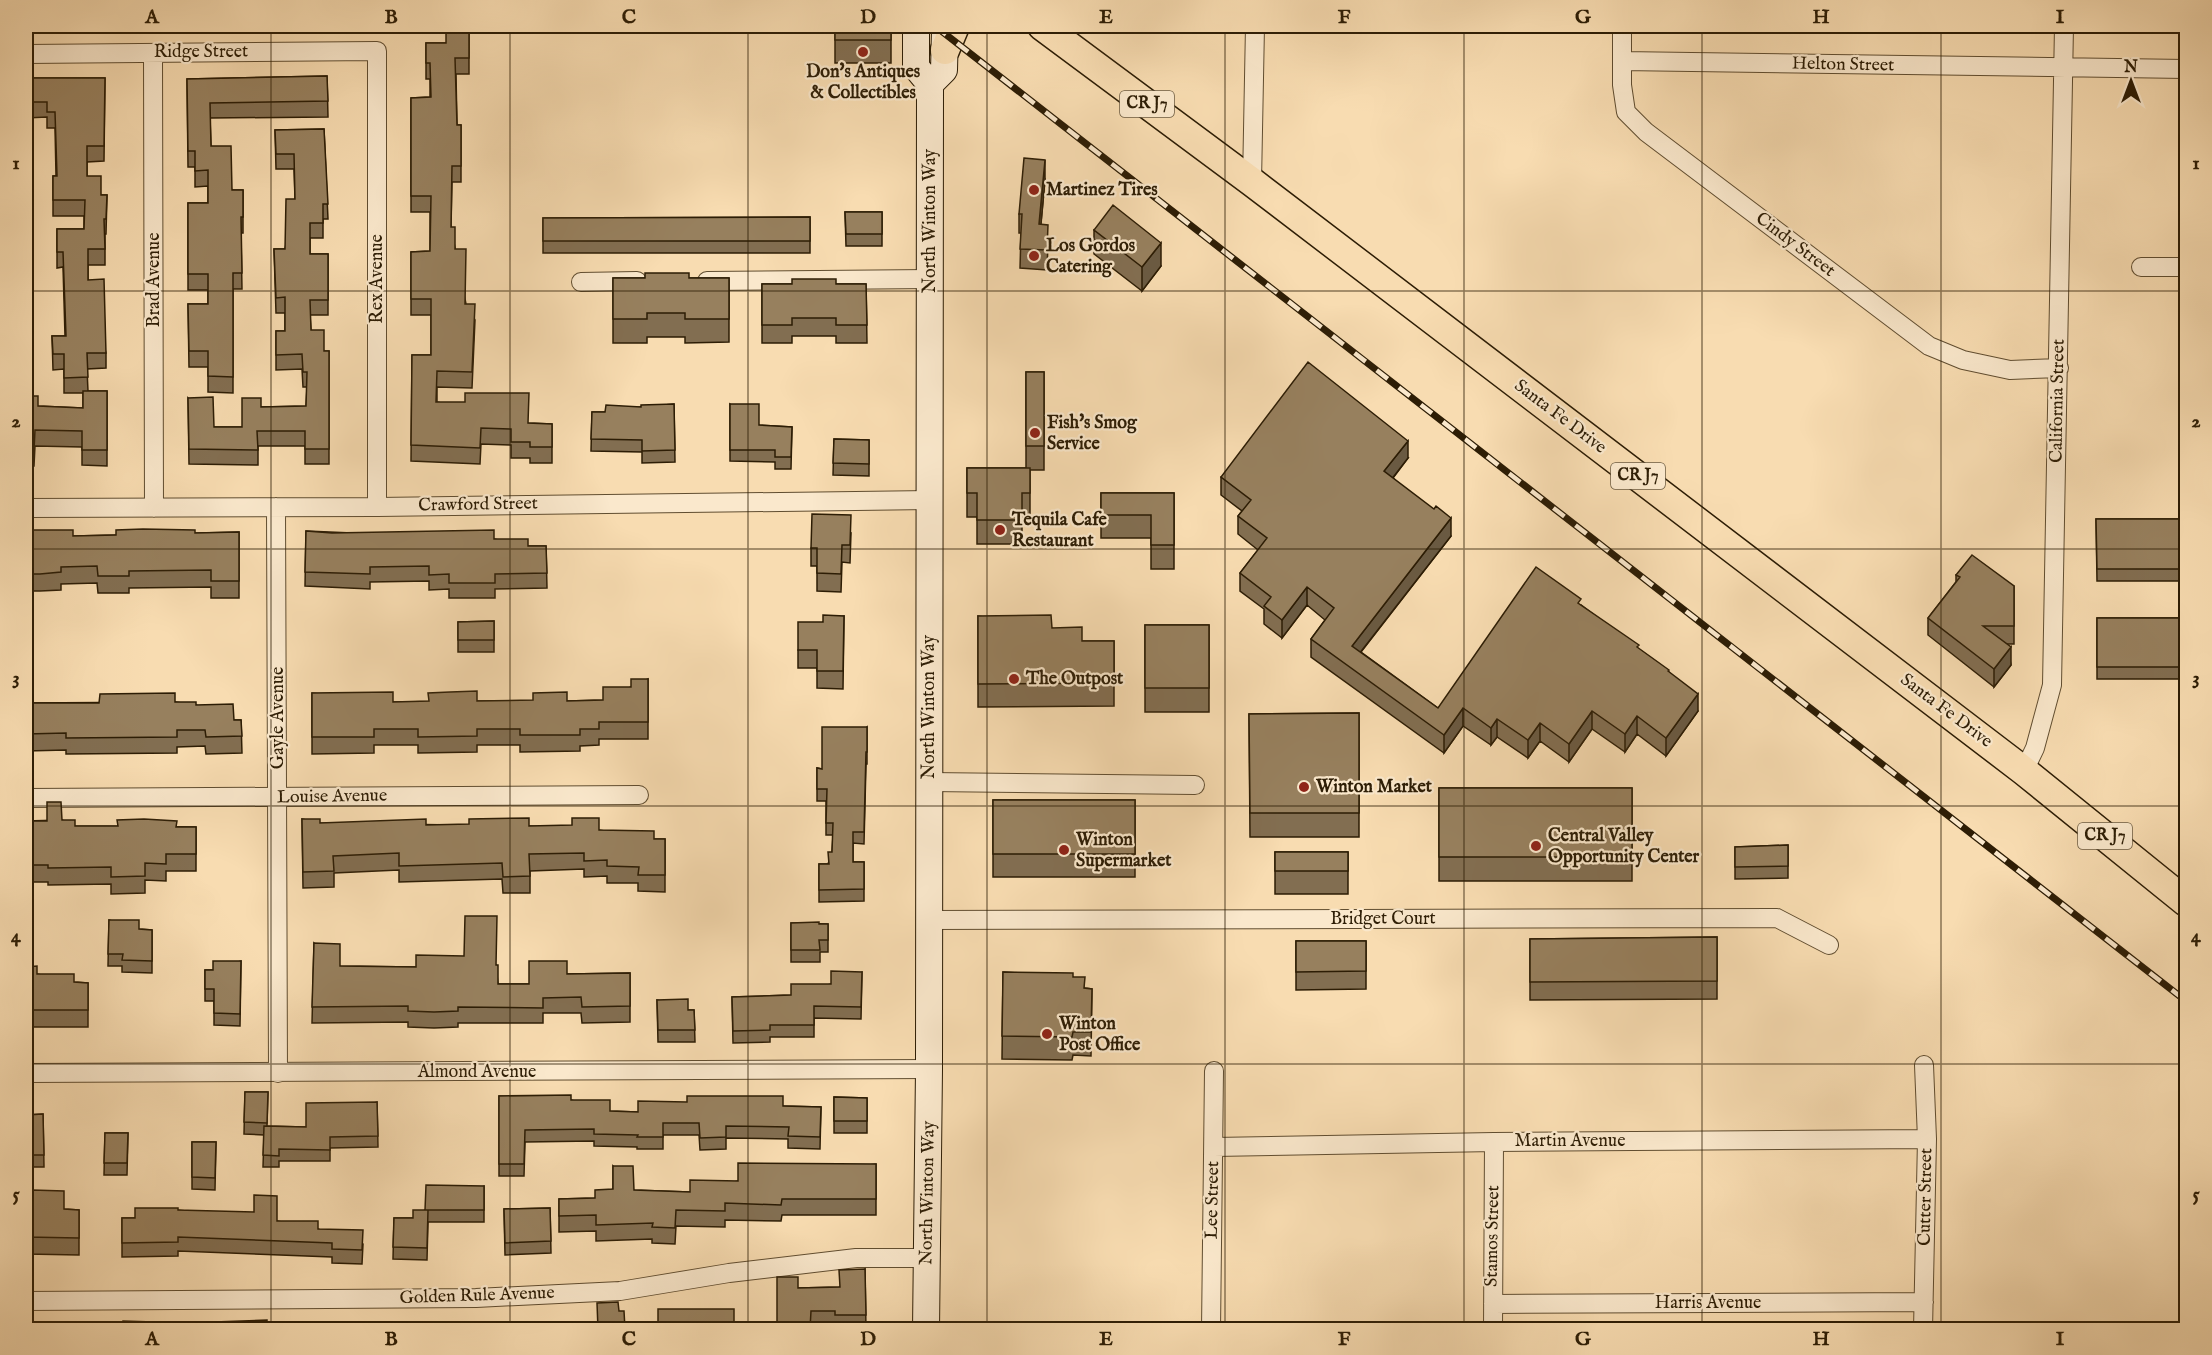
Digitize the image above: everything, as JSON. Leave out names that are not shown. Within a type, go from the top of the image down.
[{"type":"main road","name":"North Winton Way","points":[[916,26],[916,67],[930,84],[929,1069],[926,1329]]},
{"type":"main road","name":"Santa Fe Drive","points":[[1042,26],[1252,182],[2024,771],[2187,902]]},
{"type":"main road","points":[[930,84],[944,70],[948,34]]},
{"type":"street","points":[[1252,182],[1255,26]]},
{"type":"street","name":"Cindy Street","points":[[1622,26],[1622,85],[1626,112],[1646,132],[1929,346],[1963,360],[2010,370],[2059,368]]},
{"type":"street","name":"California Street","points":[[2024,771],[2035,748],[2052,685],[2064,26]]},
{"type":"street","name":"Ridge Street","points":[[26,54],[377,51]]},
{"type":"street","name":"Rex Avenue","points":[[377,51],[377,507]]},
{"type":"street","name":"Brad Avenue","points":[[153,52],[154,508]]},
{"type":"street","name":"Helton Street","points":[[1622,61],[2187,69]]},
{"type":"street","points":[[2141,267],[2187,267]]},
{"type":"street","points":[[686,281],[930,279]]},
{"type":"street","points":[[581,282],[651,281]]},
{"type":"street","name":"Crawford Street","points":[[26,508],[377,507],[930,500]]},
{"type":"street","name":"Gayle Avenue","points":[[276,507],[278,1073]]},
{"type":"street","points":[[929,782],[1195,785]]},
{"type":"street","name":"Louise Avenue","points":[[26,798],[639,795]]},
{"type":"street","name":"Bridget Court","points":[[929,920],[1777,918],[1829,945]]},
{"type":"street","name":"Cutter Street","points":[[1923,1329],[1927,1139],[1924,1065]]},
{"type":"street","name":"Almond Avenue","points":[[26,1073],[929,1069]]},
{"type":"street","name":"Lee Street","points":[[1211,1329],[1215,1147],[1214,1071]]},
{"type":"street","name":"Martin Avenue","points":[[1215,1147],[1494,1142],[1927,1139]]},
{"type":"street","name":"Stamos Street","points":[[1492,1329],[1494,1142]]},
{"type":"street","name":"Golden Rule Avenue","points":[[26,1301],[476,1298],[620,1291],[729,1273],[856,1258],[927,1258]]},
{"type":"street","name":"Harris Avenue","points":[[1493,1304],[1924,1302]]},
{"type":"building","points":[[446,26],[469,26],[469,58],[455,58],[457,125],[461,125],[461,166],[452,166],[451,227],[455,227],[455,249],[466,249],[465,304],[475,304],[472,372],[437,371],[436,402],[465,402],[465,393],[529,393],[528,423],[552,424],[552,447],[530,447],[530,442],[511,442],[511,429],[481,428],[480,448],[411,445],[412,355],[431,355],[431,299],[411,299],[411,252],[430,251],[431,196],[411,196],[411,98],[431,97],[430,63],[426,63],[426,43],[446,43]]},
{"type":"building","points":[[835,26],[891,26],[891,40],[835,40]]},
{"type":"building","points":[[327,76],[328,101],[210,103],[211,146],[231,146],[232,190],[243,190],[243,217],[241,217],[242,273],[233,273],[233,377],[208,376],[208,351],[189,351],[188,304],[208,304],[208,274],[188,274],[188,203],[208,203],[208,170],[195,171],[195,151],[188,151],[187,79]]},
{"type":"building","points":[[26,78],[105,78],[104,146],[87,146],[87,176],[101,176],[101,195],[107,195],[106,219],[104,219],[105,249],[88,249],[88,280],[104,279],[106,353],[87,353],[88,377],[64,378],[64,354],[53,354],[52,336],[66,336],[63,252],[57,252],[57,229],[84,229],[85,200],[53,200],[53,176],[57,176],[55,112],[47,112],[47,102],[26,102]]},
{"type":"building","points":[[324,129],[328,204],[323,204],[323,223],[310,223],[310,254],[328,254],[328,300],[310,300],[311,330],[324,330],[324,351],[329,351],[329,449],[305,449],[305,431],[257,431],[258,450],[189,449],[188,398],[213,397],[214,427],[242,427],[242,398],[261,398],[261,407],[306,406],[307,372],[303,372],[302,354],[276,355],[276,331],[285,331],[285,297],[276,298],[274,249],[285,249],[286,199],[295,199],[294,154],[276,154],[275,130]]},
{"type":"building","name":"Martinez Tires","points":[[1024,158],[1045,160],[1039,224],[1048,225],[1047,250],[1020,249],[1022,214],[1019,214]]},
{"type":"building","points":[[1113,205],[1161,243],[1142,267],[1094,230]]},
{"type":"building","points":[[845,212],[882,212],[882,234],[846,234]]},
{"type":"building","points":[[810,217],[810,241],[543,241],[543,218]]},
{"type":"building","points":[[645,273],[689,273],[689,278],[729,278],[729,319],[685,319],[685,313],[647,313],[647,319],[613,319],[613,278],[645,278]]},
{"type":"building","points":[[792,279],[836,279],[836,284],[866,284],[867,325],[836,325],[836,318],[792,318],[792,325],[762,325],[762,284],[792,284]]},
{"type":"building","points":[[1308,362],[1408,441],[1384,471],[1434,509],[1436,506],[1451,518],[1352,646],[1438,708],[1536,567],[1581,599],[1578,603],[1639,645],[1637,647],[1698,694],[1666,738],[1637,716],[1625,734],[1592,711],[1569,744],[1540,723],[1528,740],[1497,719],[1491,728],[1463,708],[1444,735],[1311,639],[1334,608],[1307,587],[1282,620],[1264,606],[1271,597],[1240,573],[1267,538],[1238,516],[1251,500],[1221,477]]},
{"type":"building","name":"Fish's Smog Service","points":[[1026,372],[1044,372],[1044,446],[1026,446]]},
{"type":"building","points":[[83,391],[107,391],[107,450],[82,450],[82,431],[35,430],[34,450],[26,450],[26,396],[38,396],[38,406],[83,408]]},
{"type":"building","points":[[674,404],[675,450],[642,451],[642,440],[591,439],[592,412],[605,412],[606,405],[641,407],[641,405]]},
{"type":"building","points":[[730,404],[759,404],[759,425],[792,427],[791,457],[775,457],[775,450],[730,450]]},
{"type":"building","points":[[834,439],[869,440],[869,464],[833,463]]},
{"type":"building","points":[[967,468],[1030,468],[1030,493],[1022,493],[1022,520],[977,520],[977,493],[967,493]]},
{"type":"building","points":[[1101,493],[1174,493],[1174,545],[1151,545],[1151,515],[1101,515]]},
{"type":"building","points":[[812,514],[851,515],[850,545],[842,545],[841,574],[817,573],[817,548],[811,548]]},
{"type":"building","points":[[2096,519],[2187,519],[2187,569],[2097,569]]},
{"type":"building","points":[[26,530],[73,530],[73,536],[116,535],[116,530],[195,530],[195,533],[239,532],[239,581],[211,581],[211,570],[129,571],[129,576],[98,576],[97,566],[61,567],[61,572],[26,574]]},
{"type":"building","points":[[494,530],[494,539],[528,539],[528,546],[546,546],[547,573],[495,574],[495,583],[449,583],[449,574],[429,575],[429,566],[370,567],[370,574],[305,572],[306,531],[332,533]]},
{"type":"building","points":[[1972,555],[2014,586],[2014,626],[1983,626],[2011,647],[1994,669],[1928,618],[1960,577],[1956,575]]},
{"type":"building","points":[[823,615],[844,616],[843,671],[817,671],[817,650],[798,650],[798,622],[823,622]]},
{"type":"building","points":[[1051,615],[1052,628],[1082,627],[1082,641],[1114,641],[1114,683],[978,684],[978,616]]},
{"type":"building","points":[[2097,618],[2187,618],[2187,667],[2097,667]]},
{"type":"building","points":[[494,621],[494,640],[458,640],[458,622]]},
{"type":"building","points":[[1145,625],[1209,625],[1209,688],[1145,688]]},
{"type":"building","points":[[631,679],[648,679],[648,722],[599,722],[599,729],[580,729],[580,735],[520,735],[520,729],[477,729],[477,736],[418,737],[418,729],[374,729],[374,737],[312,737],[312,693],[393,692],[393,702],[429,701],[428,693],[477,691],[477,701],[533,700],[533,693],[567,692],[567,701],[603,700],[603,687],[631,687]]},
{"type":"building","points":[[175,693],[175,702],[196,702],[196,705],[233,704],[234,720],[241,720],[242,736],[206,737],[205,730],[177,730],[177,737],[66,738],[66,733],[26,734],[26,703],[99,703],[100,694]]},
{"type":"building","name":"Winton Market","points":[[1359,713],[1359,813],[1250,813],[1249,714]]},
{"type":"building","points":[[822,727],[867,727],[864,832],[853,832],[853,862],[864,862],[864,889],[819,890],[819,864],[829,864],[828,852],[832,852],[833,823],[826,823],[827,789],[817,789],[817,768],[822,769]]},
{"type":"building","name":"Central Valley Opportunity Center","points":[[1439,788],[1632,788],[1632,857],[1439,857]]},
{"type":"building","points":[[993,800],[1135,800],[1135,854],[993,854]]},
{"type":"building","points":[[47,802],[61,802],[62,820],[75,820],[75,826],[118,826],[117,820],[144,819],[177,821],[176,827],[196,827],[196,854],[166,854],[166,864],[145,863],[145,876],[111,877],[111,867],[48,868],[48,865],[26,865],[26,821],[47,821]]},
{"type":"building","points":[[529,818],[529,826],[572,825],[572,818],[599,818],[599,830],[654,831],[654,839],[665,839],[665,875],[638,875],[639,867],[607,866],[607,860],[584,861],[584,853],[529,854],[530,876],[503,877],[502,863],[399,866],[399,853],[333,856],[334,871],[303,872],[302,819],[320,819],[320,823],[426,819],[426,825],[469,824],[469,819]]},
{"type":"building","points":[[1788,845],[1788,866],[1735,867],[1735,847]]},
{"type":"building","points":[[1275,852],[1348,852],[1348,871],[1275,871]]},
{"type":"building","points":[[465,916],[497,916],[498,984],[529,984],[529,961],[567,961],[567,974],[630,973],[630,1006],[582,1007],[581,997],[543,998],[543,1008],[458,1007],[458,1011],[434,1012],[408,1011],[408,1006],[312,1007],[314,943],[340,944],[340,966],[416,967],[416,955],[464,956]]},
{"type":"building","points":[[109,920],[139,920],[139,929],[152,930],[152,961],[122,960],[123,954],[108,954]]},
{"type":"building","points":[[819,922],[819,924],[828,924],[828,940],[819,940],[820,950],[791,950],[791,923]]},
{"type":"building","points":[[1717,937],[1717,981],[1530,982],[1530,939]]},
{"type":"building","points":[[1296,941],[1366,941],[1366,971],[1296,972]]},
{"type":"building","points":[[213,961],[241,961],[240,1014],[214,1013],[214,989],[205,989],[205,970],[213,970]]},
{"type":"building","points":[[37,966],[37,974],[74,974],[74,982],[88,983],[88,1010],[26,1010],[26,967]]},
{"type":"building","points":[[831,971],[862,972],[861,1007],[814,1006],[814,1025],[770,1025],[770,1030],[733,1031],[732,997],[791,995],[791,984],[831,984]]},
{"type":"building","name":"Winton Post Office","points":[[1003,972],[1073,973],[1073,977],[1085,977],[1084,988],[1092,989],[1091,1032],[1073,1032],[1072,1037],[1002,1036]]},
{"type":"building","points":[[688,999],[688,1010],[694,1010],[695,1030],[658,1030],[657,1000]]},
{"type":"building","points":[[245,1092],[268,1092],[267,1123],[244,1122]]},
{"type":"building","points":[[571,1095],[571,1100],[610,1100],[610,1111],[638,1112],[638,1101],[687,1102],[687,1096],[783,1096],[783,1106],[821,1107],[820,1137],[788,1136],[789,1127],[726,1126],[726,1137],[700,1138],[699,1123],[663,1123],[663,1137],[594,1134],[594,1129],[525,1130],[524,1164],[499,1164],[499,1096]]},
{"type":"building","points":[[834,1097],[867,1098],[867,1121],[834,1121]]},
{"type":"building","points":[[377,1102],[378,1136],[330,1137],[330,1150],[279,1149],[279,1156],[263,1155],[264,1126],[306,1127],[306,1103]]},
{"type":"building","points":[[43,1114],[44,1155],[26,1155],[26,1115]]},
{"type":"building","points":[[105,1133],[128,1133],[127,1163],[104,1163]]},
{"type":"building","points":[[192,1142],[216,1142],[215,1178],[192,1177]]},
{"type":"building","points":[[738,1163],[876,1164],[876,1199],[782,1199],[781,1205],[725,1203],[725,1211],[676,1210],[675,1228],[652,1227],[653,1223],[596,1225],[596,1215],[559,1216],[559,1199],[595,1198],[595,1190],[613,1189],[613,1166],[633,1166],[634,1190],[690,1192],[690,1180],[738,1181]]},
{"type":"building","points":[[426,1185],[484,1186],[484,1210],[425,1210]]},
{"type":"building","points":[[32,1190],[64,1191],[64,1209],[79,1210],[79,1238],[26,1237],[26,1192],[32,1192]]},
{"type":"building","points":[[254,1195],[277,1196],[277,1221],[318,1221],[318,1229],[363,1230],[362,1250],[332,1249],[332,1243],[178,1237],[178,1242],[122,1243],[122,1218],[135,1218],[135,1208],[254,1212]]},
{"type":"building","points":[[550,1208],[551,1241],[505,1243],[504,1209]]},
{"type":"building","points":[[413,1210],[428,1210],[427,1248],[393,1247],[394,1218],[413,1218]]},
{"type":"building","points":[[865,1269],[866,1315],[835,1315],[835,1311],[811,1311],[810,1329],[777,1329],[777,1277],[798,1277],[798,1288],[840,1287],[839,1270]]},
{"type":"building","points":[[618,1302],[619,1311],[624,1311],[625,1329],[598,1329],[597,1303]]},
{"type":"building","points":[[658,1309],[734,1309],[734,1329],[658,1329]]},
{"type":"building","points":[[267,1320],[267,1329],[122,1329],[123,1321],[186,1323]]},
{"type":"building","points":[[26,1325],[88,1325],[88,1329],[26,1329]]},
{"type":"building","points":[[520,1328],[520,1329],[486,1329]]},
{"type":"railway","points":[[935,26],[2186,1001]]},
{"type":"place","name":"Don's Antiques & Collectibles","points":[[863,52]]},
{"type":"place","name":"Martinez Tires","points":[[1034,190]]},
{"type":"place","name":"Los Gordos Catering","points":[[1034,256]]},
{"type":"place","name":"Fish's Smog Service","points":[[1035,433]]},
{"type":"place","name":"Tequila Cafe Restaurant","points":[[1000,530]]},
{"type":"place","name":"The Outpost","points":[[1014,679]]},
{"type":"place","name":"Winton Market","points":[[1304,787]]},
{"type":"place","name":"Central Valley Opportunity Center","points":[[1536,846]]},
{"type":"place","name":"Winton Supermarket","points":[[1064,850]]},
{"type":"place","name":"Winton Post Office","points":[[1047,1034]]}]
